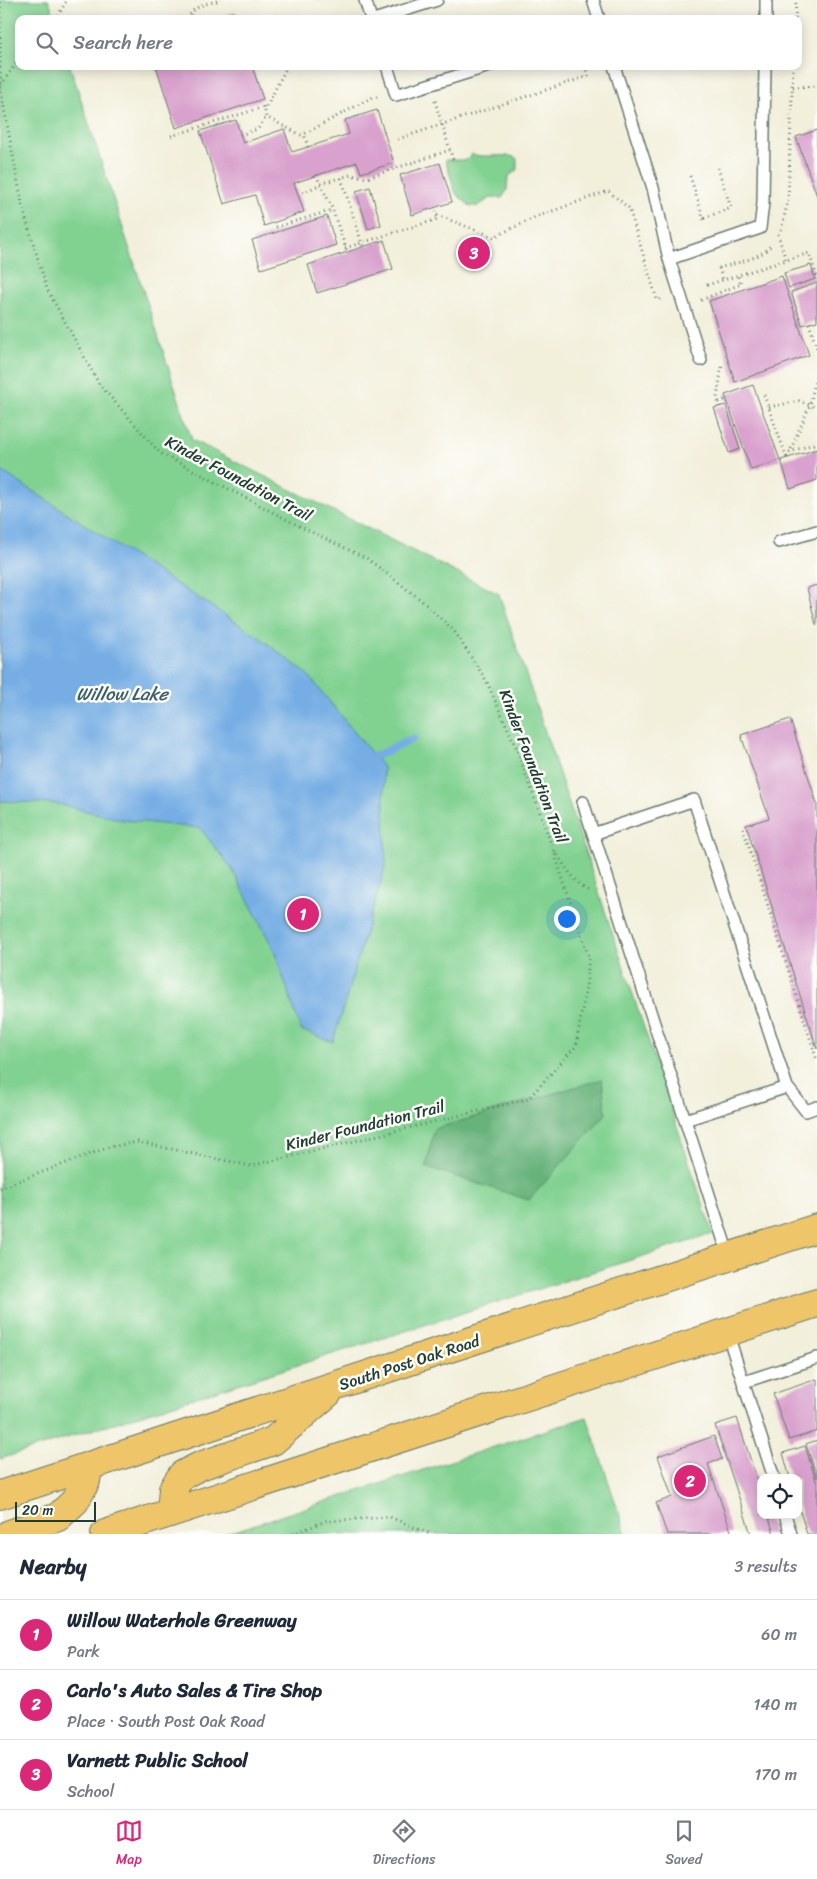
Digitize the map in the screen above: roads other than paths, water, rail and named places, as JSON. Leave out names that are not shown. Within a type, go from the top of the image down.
[{"type":"highway","name":"South Post Oak Road","points":[[0,1495],[817,1228]]},
{"type":"highway","points":[[105,1534],[817,1303]]},
{"type":"highway","points":[[171,1512],[173,1489],[182,1476],[200,1466],[273,1441],[337,1385]]},
{"type":"highway","points":[[10,1534],[58,1518],[75,1500],[86,1481],[88,1466]]},
{"type":"lane","points":[[365,0],[370,15]]},
{"type":"lane","points":[[390,15],[437,0]]},
{"type":"lane","points":[[593,0],[598,15]]},
{"type":"lane","points":[[766,0],[766,15]]},
{"type":"lane","points":[[388,70],[396,95],[476,70]]},
{"type":"lane","points":[[615,70],[653,188],[669,259],[701,360]]},
{"type":"lane","points":[[669,259],[760,228],[763,203],[765,70]]},
{"type":"lane","points":[[779,542],[817,531]]},
{"type":"lane","points":[[593,834],[694,800],[787,1087],[806,1111],[817,1107]]},
{"type":"lane","points":[[583,802],[729,1257]]},
{"type":"lane","points":[[685,1120],[787,1087]]},
{"type":"lane","points":[[727,1332],[773,1474]]},
{"type":"lane","points":[[744,1382],[817,1358]]},
{"type":"lane","points":[[786,1519],[791,1534]]},
{"type":"water","name":"Willow Lake","points":[[0,470],[259,637],[307,674],[383,767],[386,864],[333,1042],[301,1030],[274,950],[232,869],[200,828],[123,820],[58,804],[0,801]]},
{"type":"waterway","points":[[365,761],[413,739]]},
{"type":"place","name":"Varnett Public School","points":[[474,253]]},
{"type":"place","name":"Willow Waterhole Greenway","points":[[303,914]]},
{"type":"place","name":"Carlo's Auto Sales & Tire Shop","points":[[690,1481]]}]
